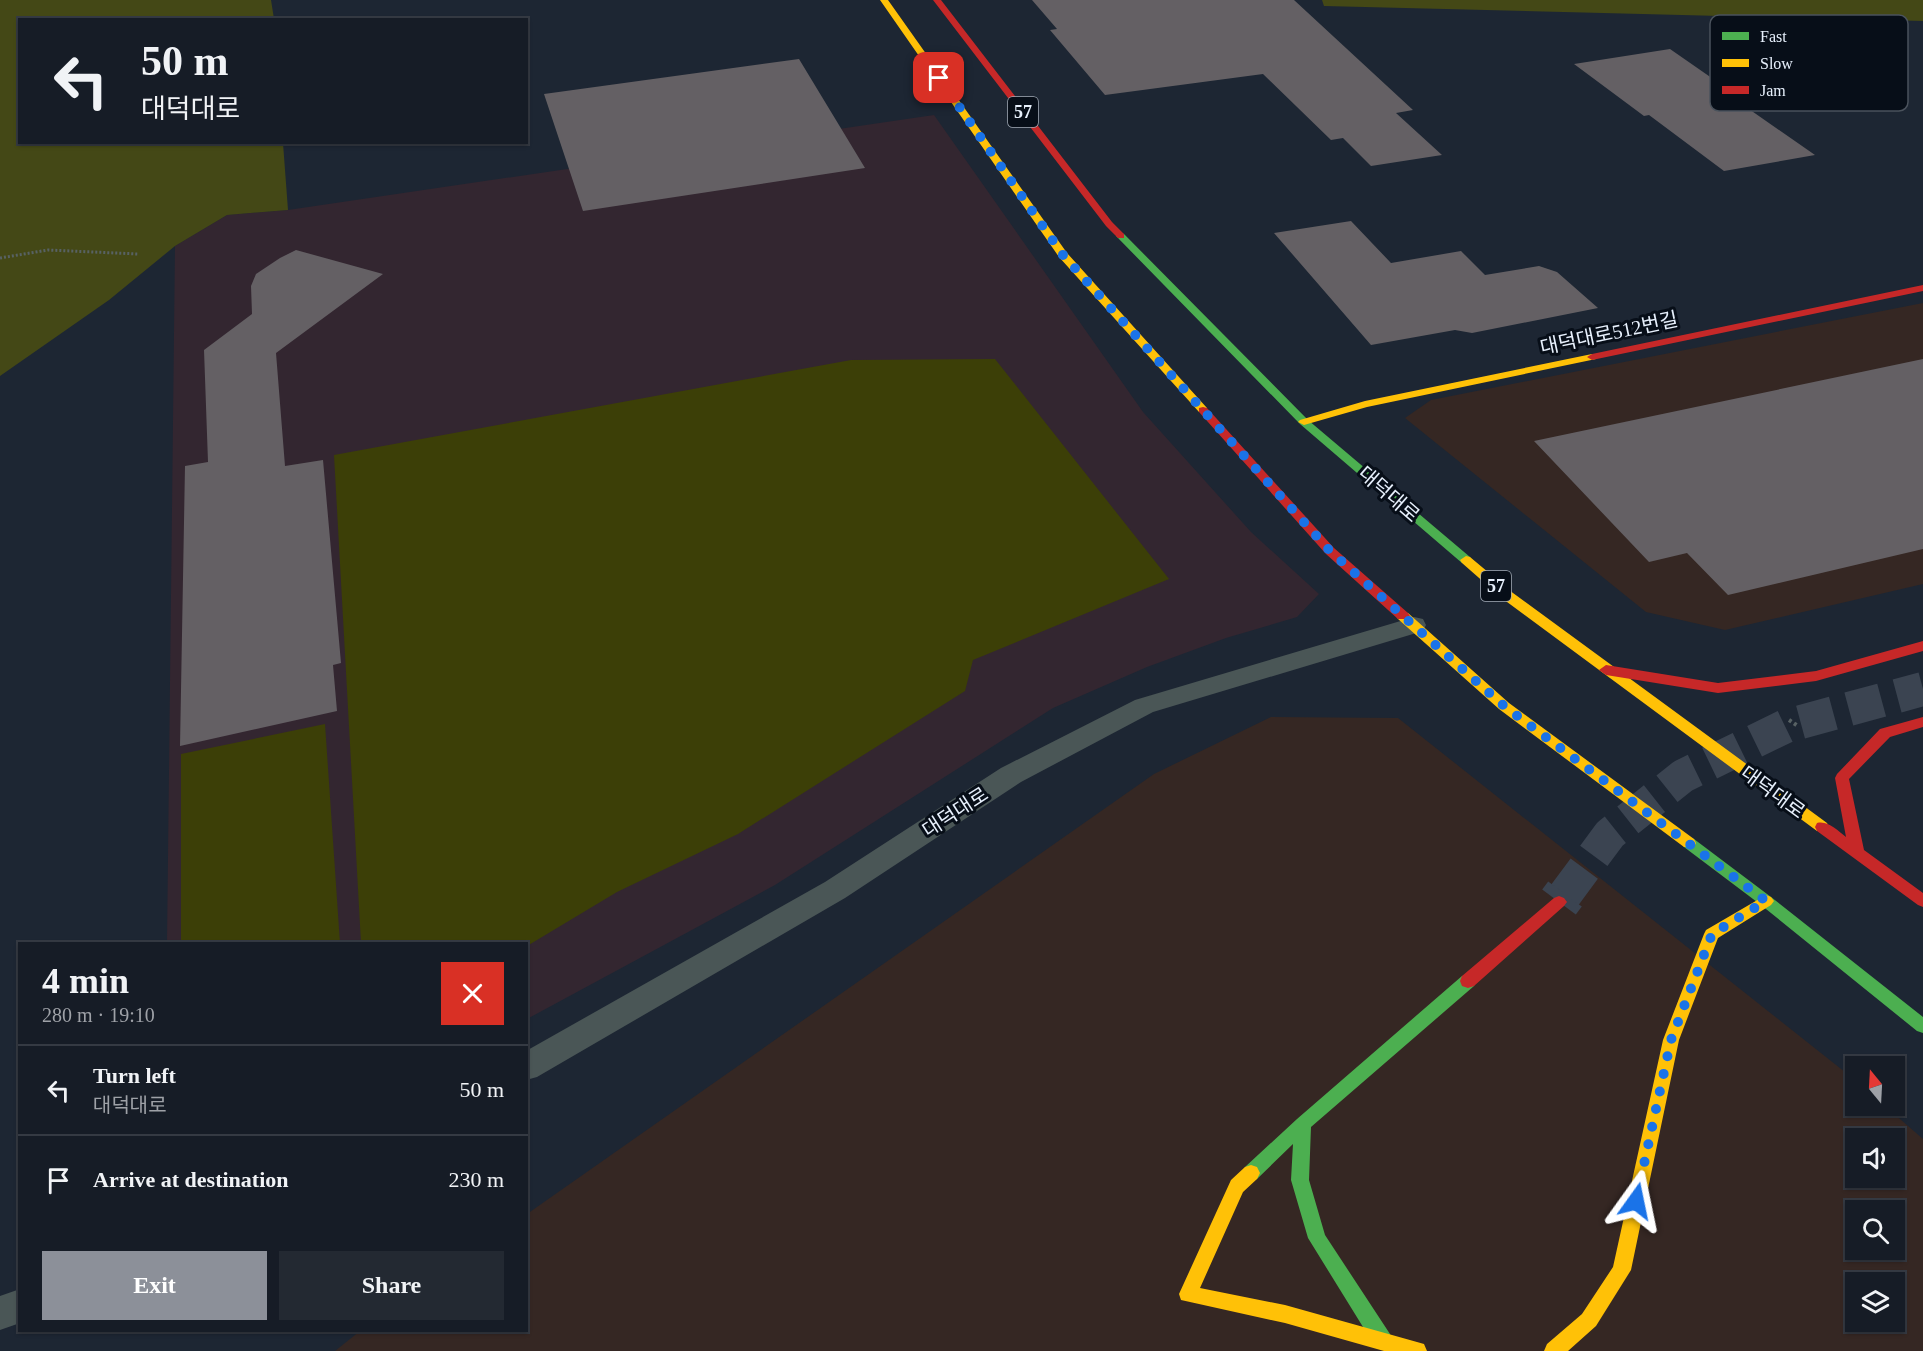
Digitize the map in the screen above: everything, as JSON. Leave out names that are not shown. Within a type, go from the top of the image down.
[{"type":"main road","name":"57","points":[[884,0],[1063,255],[1330,551],[1504,706],[1766,901],[1923,1026]]},
{"type":"main road","name":"대덕대로","points":[[937,0],[1109,224],[1304,422],[1508,596],[1923,901]]},
{"type":"main road","name":"대덕대로512번길","points":[[1304,422],[1365,404],[1923,288]]},
{"type":"main road","points":[[1606,669],[1718,688],[1816,676],[1923,646]]},
{"type":"main road","points":[[1857,853],[1842,778],[1885,733],[1923,722]]},
{"type":"main road","points":[[1554,1351],[1589,1320],[1622,1270],[1671,1040],[1712,934],[1766,901]]},
{"type":"main road","points":[[1417,1351],[1285,1314],[1188,1294],[1237,1186],[1303,1124],[1559,902]]},
{"type":"main road","points":[[1303,1124],[1300,1180],[1317,1238],[1383,1341]]},
{"type":"lane","name":"대덕대로","points":[[528,1066],[835,890],[1011,775],[1144,706],[1414,625]]},
{"type":"lane","points":[[0,1313],[18,1307]]},
{"type":"path","points":[[0,258],[48,250],[138,254]]},
{"type":"shaded area","points":[[934,115],[1143,412],[1251,532],[1319,594],[1297,617],[1226,638],[1147,667],[1053,708],[775,885],[528,1018],[528,942],[167,942],[175,246],[227,215],[288,210]]},
{"type":"shaded area","points":[[1923,303],[1923,584],[1725,630],[1646,612],[1405,418],[1431,400]]},
{"type":"shaded area","points":[[995,359],[1169,579],[973,660],[965,691],[738,834],[617,892],[528,945],[528,942],[361,942],[334,455],[851,360]]},
{"type":"shaded area","points":[[1271,717],[1398,718],[1845,1072],[1845,1116],[1897,1116],[1923,1139],[1923,1351],[335,1351],[359,1332],[528,1332],[528,1213],[1154,774]]},
{"type":"shaded area","points":[[325,724],[340,942],[181,942],[181,754]]},
{"type":"green space","points":[[0,0],[271,0],[274,18],[18,18],[18,144],[283,144],[288,210],[227,215],[175,246],[109,300],[0,376]]},
{"type":"green space","points":[[1322,0],[1923,0],[1923,21],[1908,21],[1908,15],[1710,16],[1324,6]]},
{"type":"building","points":[[1032,0],[1294,0],[1413,110],[1396,113],[1442,155],[1371,166],[1343,138],[1331,140],[1263,74],[1105,95],[1050,30],[1057,29]]},
{"type":"building","points":[[1670,49],[1710,77],[1710,111],[1752,111],[1815,155],[1724,171],[1649,115],[1644,116],[1574,64]]},
{"type":"building","points":[[799,59],[865,168],[583,211],[544,94]]},
{"type":"building","points":[[1351,221],[1391,263],[1461,251],[1485,275],[1539,266],[1557,272],[1598,308],[1472,333],[1455,330],[1371,345],[1274,233]]},
{"type":"building","points":[[296,250],[383,274],[276,353],[285,466],[323,460],[341,663],[333,665],[337,711],[180,746],[185,466],[208,462],[204,350],[252,314],[251,286],[256,274]]},
{"type":"building","points":[[1923,359],[1923,549],[1728,595],[1687,553],[1649,562],[1534,441]]},
{"type":"tunnel","points":[[1564,896],[1610,834],[1683,776],[1786,726],[1923,689]]},
{"type":"tunnel","points":[[1559,902],[1565,894]]},
{"type":"traffic: fast","points":[[1121,236],[1304,422],[1466,560]]},
{"type":"traffic: fast","points":[[1689,843],[1923,1026]]},
{"type":"traffic: fast","points":[[1251,1173],[1303,1124],[1468,981]]},
{"type":"traffic: fast","points":[[1303,1124],[1300,1180],[1317,1238],[1383,1341]]},
{"type":"traffic: slow","points":[[884,0],[1063,255],[1203,410]]},
{"type":"traffic: slow","points":[[1304,422],[1365,404],[1592,357]]},
{"type":"traffic: slow","points":[[1466,560],[1508,596],[1822,827]]},
{"type":"traffic: slow","points":[[1403,616],[1504,706],[1689,843]]},
{"type":"traffic: slow","points":[[1554,1351],[1589,1320],[1622,1270],[1671,1040],[1712,934],[1766,901]]},
{"type":"traffic: slow","points":[[1251,1173],[1237,1186],[1188,1294],[1285,1314],[1417,1351]]},
{"type":"traffic: jam","points":[[937,0],[1109,224],[1121,236]]},
{"type":"traffic: jam","points":[[1592,357],[1923,288]]},
{"type":"traffic: jam","points":[[1203,410],[1330,551],[1403,616]]},
{"type":"traffic: jam","points":[[1606,670],[1718,688],[1816,676],[1923,646]]},
{"type":"traffic: jam","points":[[1857,853],[1842,778],[1885,733],[1923,722]]},
{"type":"traffic: jam","points":[[1822,827],[1923,901]]},
{"type":"traffic: jam","points":[[1468,981],[1559,902]]},
{"type":"route","points":[[939,78],[1063,255],[1151,356],[1330,551],[1504,706],[1766,901],[1712,934],[1671,1040],[1636,1201]]}]
